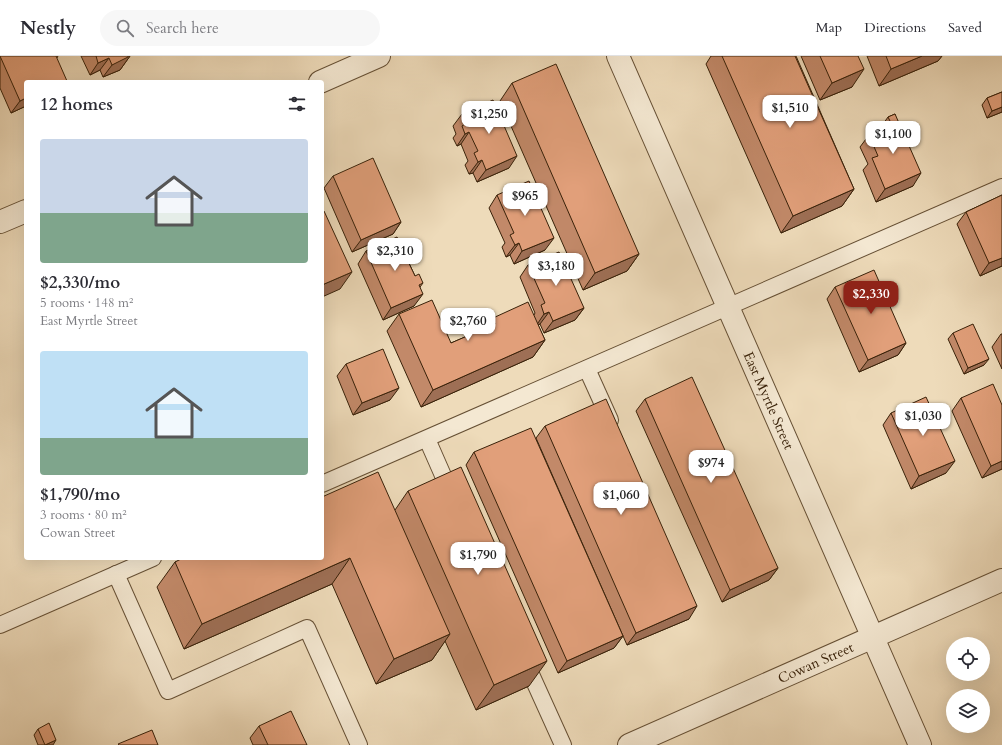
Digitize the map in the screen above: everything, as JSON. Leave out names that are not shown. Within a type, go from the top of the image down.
[{"type":"street","points":[[324,80],[379,56]]},
{"type":"street","name":"East Myrtle Street","points":[[618,56],[920,745]]},
{"type":"street","points":[[0,222],[24,212]]},
{"type":"street","name":"Cowan Street","points":[[629,745],[1002,580]]},
{"type":"lane","points":[[324,483],[1002,187]]},
{"type":"lane","points":[[587,369],[615,433]]},
{"type":"lane","points":[[427,438],[459,512]]},
{"type":"lane","points":[[0,625],[148,560]]},
{"type":"lane","points":[[116,574],[168,691],[307,628],[359,745]]},
{"type":"lane","points":[[520,650],[563,745]]},
{"type":"building","points":[[0,56],[56,56],[67,80],[24,80],[24,99],[20,101]]},
{"type":"building","points":[[96,56],[128,57],[112,65],[109,58],[98,63]]},
{"type":"building","points":[[722,56],[795,56],[854,189],[793,216]]},
{"type":"building","points":[[820,56],[858,56],[864,69],[832,83]]},
{"type":"building","points":[[886,56],[922,56],[891,69]]},
{"type":"building","points":[[556,64],[639,254],[595,273],[512,83]]},
{"type":"building","points":[[1002,92],[1002,107],[992,111],[987,98]]},
{"type":"building","points":[[493,100],[517,156],[486,170],[482,160],[478,162],[474,153],[478,151],[469,132],[465,134],[462,126],[465,124],[462,114]]},
{"type":"building","points":[[895,114],[921,173],[885,189],[872,158],[878,156],[869,135],[892,125],[888,117]]},
{"type":"building","points":[[373,158],[401,222],[361,240],[333,176]]},
{"type":"building","points":[[529,181],[554,238],[522,251],[519,243],[515,245],[510,235],[514,233],[497,195]]},
{"type":"building","points":[[1002,195],[1002,258],[989,263],[966,212]]},
{"type":"building","points":[[324,211],[352,272],[324,284]]},
{"type":"building","points":[[397,237],[401,246],[406,244],[410,253],[405,255],[415,276],[419,274],[423,283],[419,285],[423,294],[391,308],[366,251]]},
{"type":"building","points":[[559,252],[584,308],[553,321],[549,312],[544,314],[541,305],[545,303],[528,265]]},
{"type":"building","points":[[874,270],[906,343],[868,360],[835,287]]},
{"type":"building","points":[[432,300],[451,343],[495,324],[493,318],[528,302],[545,340],[433,390],[399,314]]},
{"type":"building","points":[[973,324],[989,359],[968,368],[953,333]]},
{"type":"building","points":[[383,349],[399,388],[362,403],[346,364]]},
{"type":"building","points":[[692,377],[778,568],[730,590],[645,399]]},
{"type":"building","points":[[993,384],[1002,405],[1002,461],[991,466],[961,398]]},
{"type":"building","points":[[926,397],[955,461],[919,476],[891,413]]},
{"type":"building","points":[[606,399],[697,606],[636,633],[545,426]]},
{"type":"building","points":[[531,428],[623,636],[567,661],[474,452]]},
{"type":"building","points":[[461,467],[547,661],[494,685],[408,491]]},
{"type":"building","points":[[378,472],[450,634],[394,659],[350,558],[202,624],[175,562],[179,560],[324,560],[324,496]]},
{"type":"building","points":[[291,711],[307,745],[268,745],[259,726]]},
{"type":"building","points":[[49,723],[56,740],[45,745],[38,729]]},
{"type":"building","points":[[152,730],[158,745],[118,744]]}]
